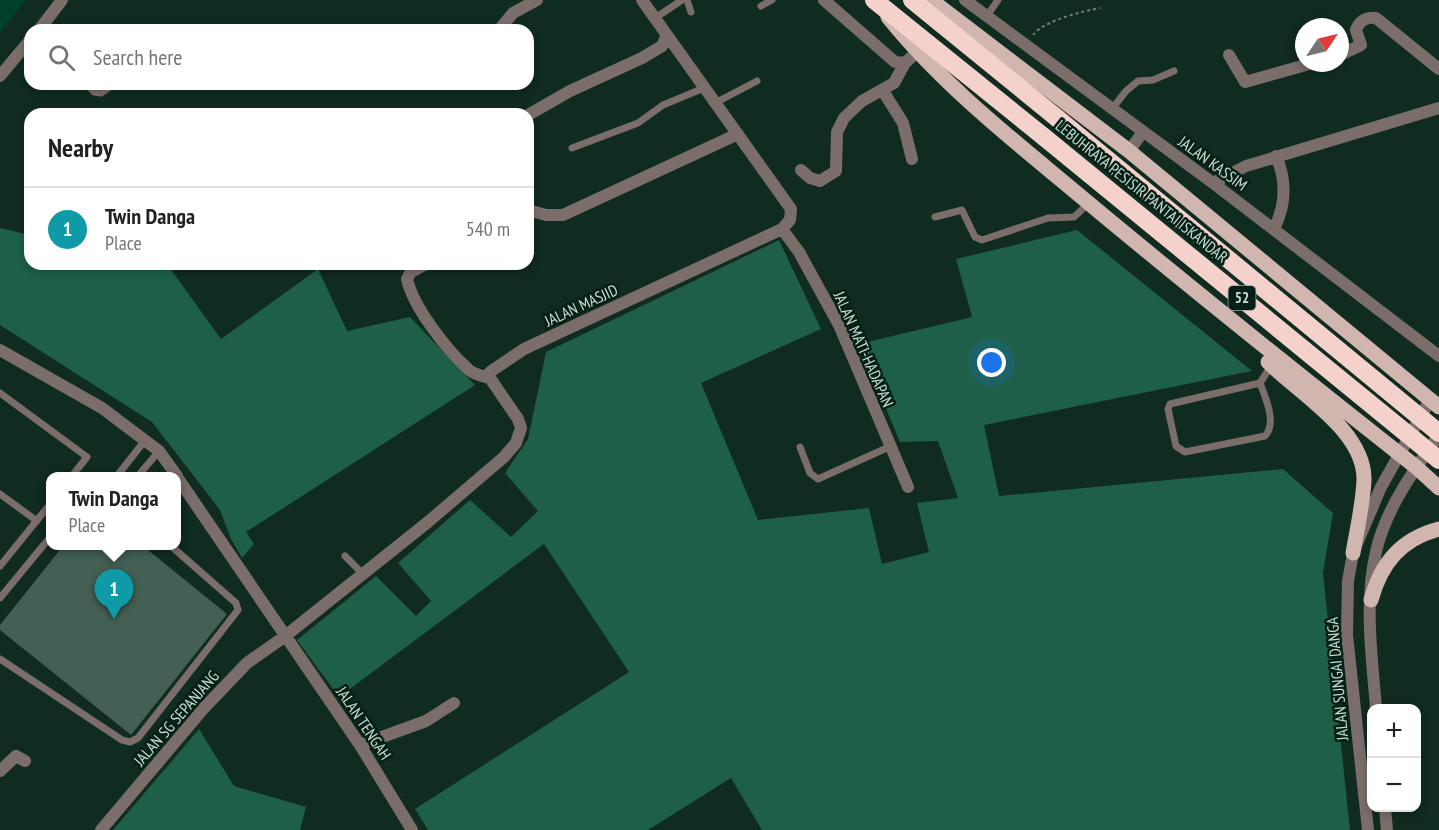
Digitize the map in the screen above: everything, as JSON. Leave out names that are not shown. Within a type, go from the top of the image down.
[{"type":"highway","name":"LEBUHRAYA PESISIR PANTAI ISKANDAR","points":[[874,0],[1439,460]]},
{"type":"highway","name":"LEBUHRAYA PESISIR PANTAI ISKANDAR","points":[[912,0],[1439,434]]},
{"type":"main road","points":[[874,0],[911,58],[1211,306],[1416,467],[1439,489]]},
{"type":"main road","points":[[931,0],[1129,151],[1435,404]]},
{"type":"main road","points":[[1211,306],[1271,365],[1342,429],[1360,454],[1364,479],[1353,553]]},
{"type":"main road","points":[[1352,417],[1365,418],[1377,414],[1385,406],[1392,392],[1387,363]]},
{"type":"main road","points":[[1371,600],[1377,579],[1395,552],[1420,535],[1439,529]]},
{"type":"street","points":[[46,24],[62,0]]},
{"type":"street","points":[[504,24],[513,13],[537,0]]},
{"type":"street","points":[[642,0],[790,209],[790,220],[782,229]]},
{"type":"street","points":[[824,0],[884,55],[895,62],[911,58]]},
{"type":"street","name":"JALAN KASSIM","points":[[965,0],[1213,183],[1439,356]]},
{"type":"street","points":[[1349,51],[1361,45],[1356,30],[1358,24],[1370,17],[1376,18],[1439,69]]},
{"type":"street","points":[[534,112],[570,91],[642,58],[662,46],[667,35]]},
{"type":"street","points":[[0,76],[24,47]]},
{"type":"street","points":[[1229,55],[1245,82],[1295,68]]},
{"type":"street","points":[[801,170],[810,178],[820,181],[836,171],[837,132],[844,118],[862,101],[894,83],[911,58]]},
{"type":"street","points":[[883,91],[903,123],[912,159]]},
{"type":"street","points":[[1213,183],[1246,166],[1276,156],[1439,108]]},
{"type":"street","points":[[1129,151],[1143,132]]},
{"type":"street","points":[[534,212],[546,215],[563,215],[738,134]]},
{"type":"street","points":[[1274,229],[1281,215],[1284,195],[1282,170],[1276,156]]},
{"type":"street","name":"JALAN MASJID","points":[[490,378],[490,372],[495,367],[524,350],[782,229]]},
{"type":"street","name":"JALAN MATI-HADAPAN","points":[[782,229],[799,252],[839,326],[908,487]]},
{"type":"street","points":[[285,638],[492,469],[516,443],[520,428],[518,420],[490,378],[470,371],[443,340],[414,299],[406,279],[415,270]]},
{"type":"street","name":"JALAN TENGAH","points":[[0,350],[102,408],[146,439],[159,451],[174,472]]},
{"type":"street","name":"JALAN SUNGAI DANGA","points":[[1368,830],[1347,635],[1348,581],[1353,553],[1381,487],[1399,454],[1435,404]]},
{"type":"street","points":[[1376,704],[1370,637],[1376,551],[1394,508],[1416,467],[1439,434]]},
{"type":"street","name":"JALAN TENGAH","points":[[181,483],[360,745],[412,830]]},
{"type":"street","name":"JALAN SG SEPANJANG","points":[[101,830],[204,708],[247,663],[285,638]]},
{"type":"street","points":[[360,745],[426,721],[453,703]]},
{"type":"street","points":[[0,771],[16,756],[25,761]]},
{"type":"street","points":[[1385,812],[1387,830]]},
{"type":"lane","points":[[655,18],[685,0],[691,12]]},
{"type":"lane","points":[[761,6],[772,0]]},
{"type":"lane","points":[[987,16],[998,0]]},
{"type":"lane","points":[[1112,109],[1126,91],[1138,81],[1153,80],[1174,71]]},
{"type":"lane","points":[[715,103],[757,81]]},
{"type":"lane","points":[[572,148],[638,123],[663,105],[704,88]]},
{"type":"lane","points":[[935,217],[962,210],[975,237],[982,240],[1048,218],[1074,217],[1089,203]]},
{"type":"lane","points":[[1260,383],[1271,423],[1270,430],[1265,436],[1185,452],[1176,446],[1168,409],[1170,404],[1260,383],[1271,365]]},
{"type":"lane","points":[[0,393],[87,457],[76,472]]},
{"type":"lane","points":[[121,472],[146,439]]},
{"type":"lane","points":[[800,447],[810,473],[818,478],[889,447]]},
{"type":"lane","points":[[142,472],[159,451]]},
{"type":"lane","points":[[0,494],[37,521]]},
{"type":"lane","points":[[0,566],[46,509]]},
{"type":"lane","points":[[0,597],[46,542]]},
{"type":"lane","points":[[0,659],[122,740],[130,742],[138,738],[238,610],[237,603],[176,550]]},
{"type":"lane","points":[[345,556],[363,574]]},
{"type":"path","points":[[1029,46],[1034,32],[1046,25],[1071,14],[1100,8]]},
{"type":"green space","points":[[0,0],[26,0],[0,32]]},
{"type":"green space","points":[[0,228],[24,234],[24,270],[171,270],[221,339],[318,270],[347,331],[410,317],[475,385],[246,532],[254,544],[242,558],[231,539],[220,510],[152,422],[0,325]]},
{"type":"green space","points":[[1077,230],[1252,371],[984,425],[999,496],[1283,469],[1333,513],[1323,573],[1350,830],[762,830],[731,778],[648,830],[428,830],[415,809],[629,672],[544,544],[339,697],[297,640],[376,576],[416,616],[431,601],[398,563],[470,500],[511,537],[538,511],[505,473],[528,439],[546,352],[779,240],[821,329],[701,383],[758,520],[869,508],[882,564],[929,552],[917,503],[958,498],[938,441],[900,442],[859,344],[972,317],[956,259]]},
{"type":"green space","points":[[199,729],[234,786],[306,807],[300,830],[113,830]]},
{"type":"building","points":[[60,550],[148,550],[227,614],[131,735],[0,630],[0,625]]},
{"type":"place","name":"Twin Danga","points":[[114,619]]}]
